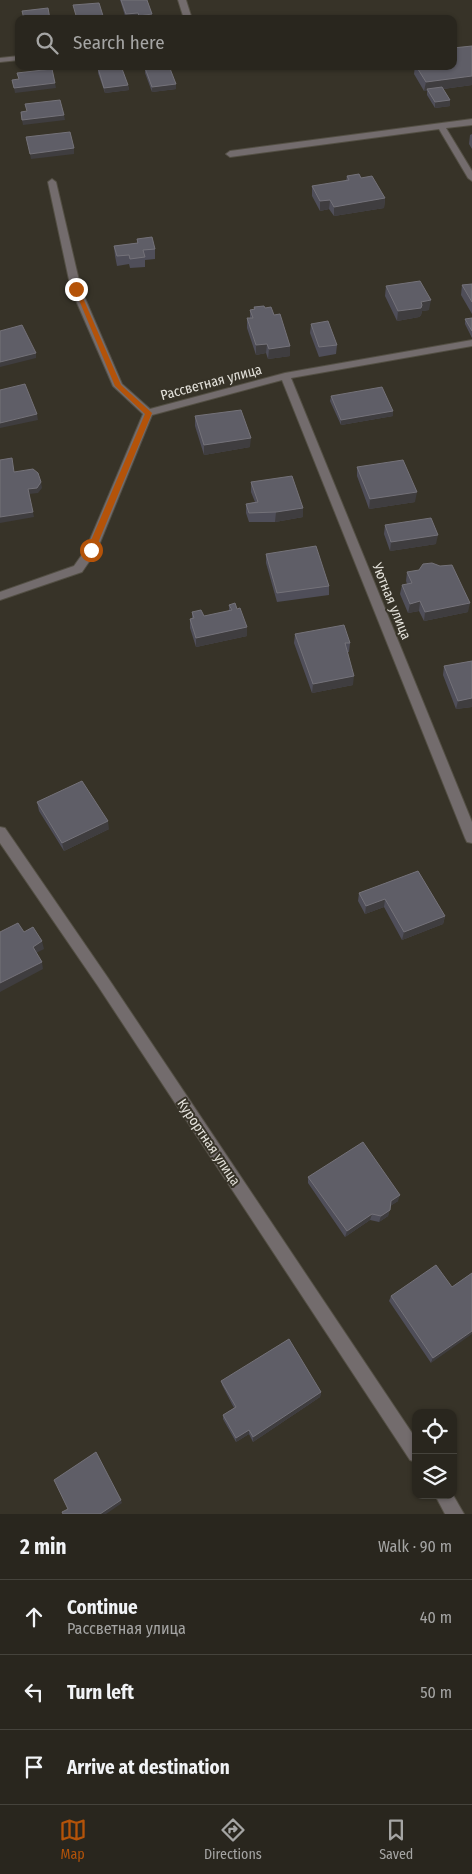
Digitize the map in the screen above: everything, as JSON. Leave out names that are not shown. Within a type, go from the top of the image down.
[{"type":"street","points":[[182,0],[187,15]]},
{"type":"street","points":[[0,60],[15,58]]},
{"type":"street","points":[[230,154],[472,122]]},
{"type":"street","points":[[442,126],[472,178]]},
{"type":"street","points":[[52,182],[76,289],[118,386],[148,413]]},
{"type":"street","name":"Рассветная улица","points":[[0,596],[78,569],[91,550],[148,413],[285,376],[472,343]]},
{"type":"street","name":"Уютная улица","points":[[285,376],[472,838]]},
{"type":"street","name":"Курортная улица","points":[[0,832],[103,982],[412,1448]]},
{"type":"street","points":[[446,1499],[455,1514]]},
{"type":"building","points":[[121,0],[147,0],[152,14],[139,15],[138,13],[126,14]]},
{"type":"building","points":[[99,3],[103,15],[76,15],[73,5]]},
{"type":"building","points":[[48,8],[49,15],[23,15],[22,11]]},
{"type":"building","points":[[472,46],[472,76],[426,82],[418,70],[457,70],[457,48]]},
{"type":"building","points":[[52,70],[55,83],[14,88],[12,80],[19,79],[17,73]]},
{"type":"building","points":[[99,70],[122,70],[128,85],[104,88]]},
{"type":"building","points":[[146,70],[171,70],[176,84],[152,87]]},
{"type":"building","points":[[442,87],[450,100],[435,102],[427,89]]},
{"type":"building","points":[[60,100],[64,115],[22,120],[21,112],[27,111],[25,104]]},
{"type":"building","points":[[70,132],[74,148],[30,154],[26,137]]},
{"type":"building","points":[[359,174],[361,178],[372,176],[385,198],[334,207],[330,200],[320,201],[312,186],[349,180],[347,176]]},
{"type":"building","points":[[152,237],[155,249],[143,250],[145,257],[130,259],[129,255],[117,256],[114,246],[138,243],[137,239]]},
{"type":"building","points":[[420,281],[431,300],[421,302],[421,308],[398,311],[386,286]]},
{"type":"building","points":[[472,284],[472,302],[462,285]]},
{"type":"building","points":[[264,306],[265,308],[271,307],[274,315],[280,314],[290,346],[269,349],[267,344],[256,345],[247,318],[253,318],[250,310],[255,309],[254,307]]},
{"type":"building","points":[[472,318],[472,331],[465,319]]},
{"type":"building","points":[[328,321],[337,345],[319,347],[311,324]]},
{"type":"building","points":[[22,325],[36,353],[0,362],[0,331]]},
{"type":"building","points":[[25,384],[37,414],[0,423],[0,390]]},
{"type":"building","points":[[382,387],[393,411],[341,420],[331,396]]},
{"type":"building","points":[[241,410],[251,438],[204,445],[195,416]]},
{"type":"building","points":[[12,458],[14,472],[33,469],[38,473],[41,482],[37,488],[28,489],[33,512],[0,517],[0,460]]},
{"type":"building","points":[[403,460],[417,492],[370,499],[357,467]]},
{"type":"building","points":[[292,476],[303,508],[249,513],[246,504],[258,502],[251,482]]},
{"type":"building","points":[[431,518],[438,535],[391,542],[385,525]]},
{"type":"building","points":[[316,546],[329,586],[277,593],[266,554]]},
{"type":"building","points":[[432,563],[440,566],[452,565],[470,603],[425,612],[420,601],[410,604],[402,585],[412,583],[407,572],[419,570],[423,564]]},
{"type":"building","points":[[235,603],[237,609],[240,608],[247,627],[196,638],[190,619],[194,618],[192,612],[201,610],[204,616],[232,610],[229,605]]},
{"type":"building","points":[[344,625],[350,643],[345,643],[354,676],[313,684],[295,634]]},
{"type":"building","points":[[472,661],[472,698],[458,701],[444,666]]},
{"type":"building","points":[[82,781],[108,821],[62,843],[37,802]]},
{"type":"building","points":[[418,871],[445,916],[404,932],[385,899],[366,906],[359,893]]},
{"type":"building","points":[[18,923],[24,932],[33,927],[42,941],[33,947],[42,962],[0,983],[0,932]]},
{"type":"building","points":[[363,1142],[400,1195],[391,1201],[390,1210],[381,1216],[372,1214],[347,1231],[308,1177]]},
{"type":"building","points":[[436,1265],[452,1287],[472,1273],[472,1331],[433,1358],[391,1296]]},
{"type":"building","points":[[289,1339],[321,1392],[253,1437],[249,1430],[236,1438],[223,1415],[236,1407],[221,1381]]},
{"type":"building","points":[[96,1452],[121,1500],[100,1514],[63,1514],[62,1512],[68,1509],[54,1480]]},
{"type":"route","points":[[76,289],[118,386],[148,413],[91,550]]}]
